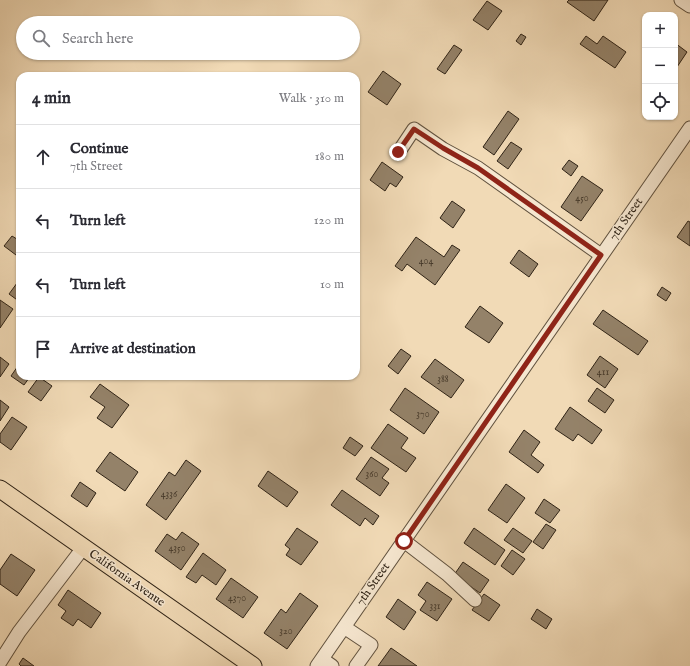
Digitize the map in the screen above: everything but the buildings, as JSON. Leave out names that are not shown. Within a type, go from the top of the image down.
[{"type":"main road","name":"California Avenue","points":[[0,489],[253,666]]},
{"type":"street","points":[[681,0],[690,6]]},
{"type":"street","name":"7th Street","points":[[324,664],[344,627],[690,128]]},
{"type":"street","points":[[398,152],[414,129],[478,168],[601,255]]},
{"type":"street","points":[[404,541],[447,574],[475,600]]},
{"type":"street","points":[[0,662],[19,632],[83,548]]},
{"type":"street","points":[[344,627],[371,645],[356,666]]},
{"type":"route","points":[[398,152],[414,129],[478,168],[601,255],[404,541]]}]
